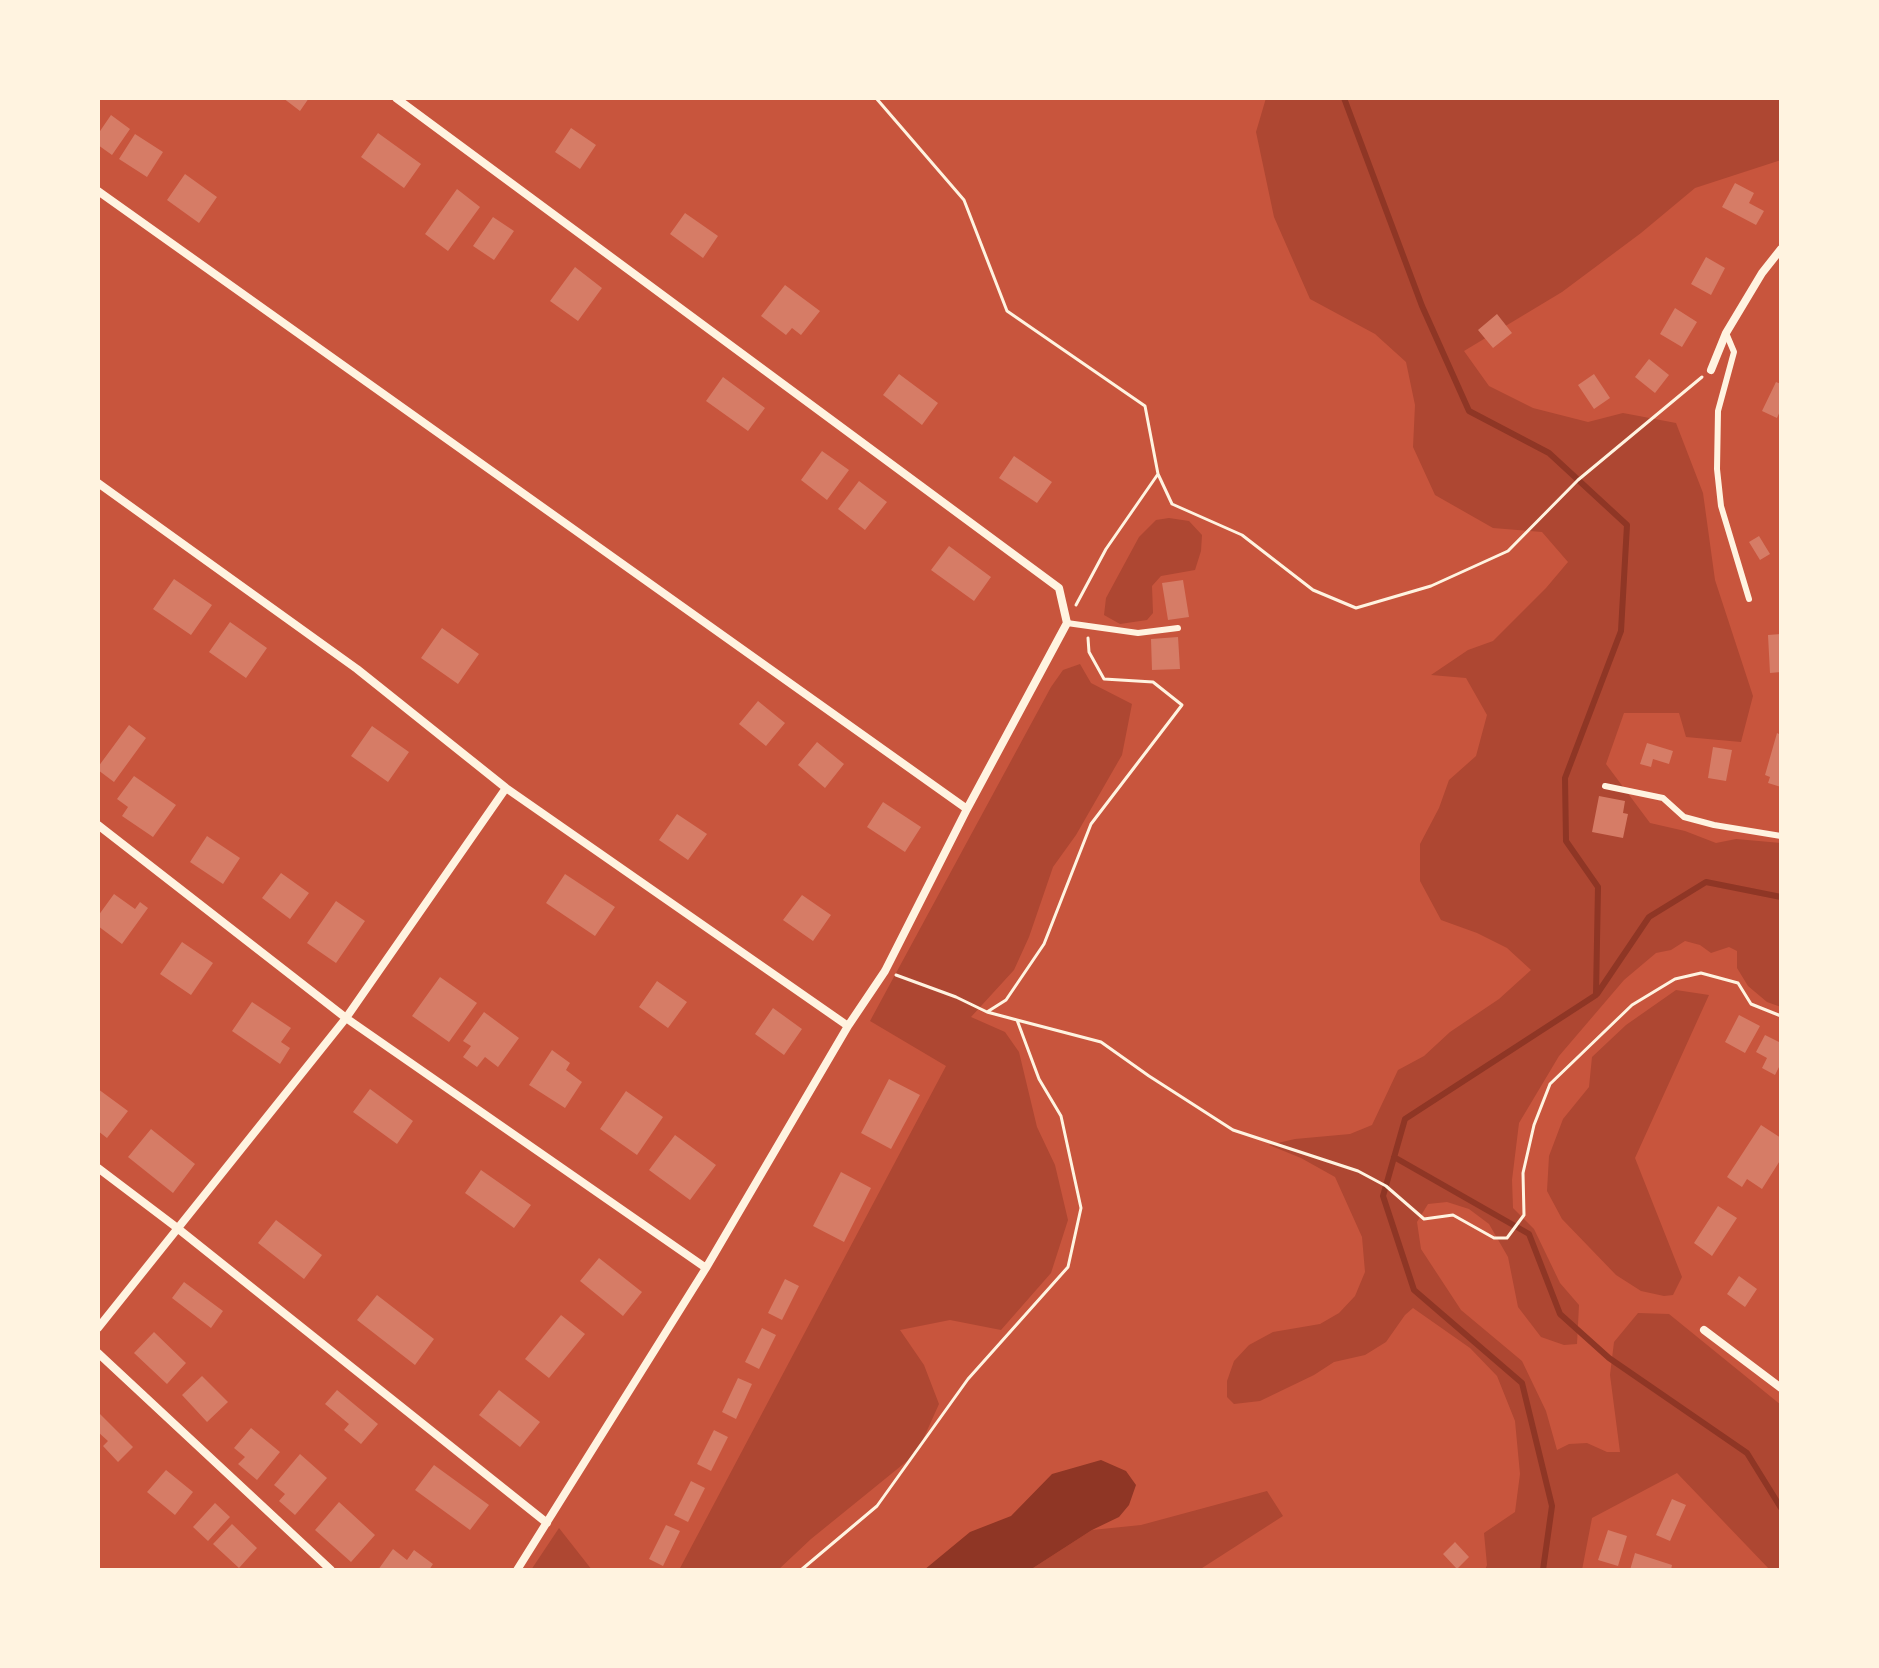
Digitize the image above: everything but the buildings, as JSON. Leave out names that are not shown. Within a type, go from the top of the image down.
[{"type":"street","points":[[396,98],[1059,588],[1067,623],[967,809],[885,971],[848,1026],[706,1268],[517,1570]]},
{"type":"street","points":[[98,191],[967,809]]},
{"type":"street","points":[[1711,370],[1726,333],[1762,273],[1781,249]]},
{"type":"street","points":[[98,483],[357,669],[506,788],[848,1026]]},
{"type":"street","points":[[98,1328],[346,1018],[506,788]]},
{"type":"street","points":[[98,825],[346,1018],[706,1268]]},
{"type":"street","points":[[98,1168],[547,1523]]},
{"type":"street","points":[[1704,1330],[1781,1388]]},
{"type":"street","points":[[98,1353],[331,1570]]},
{"type":"lane","points":[[1726,333],[1734,352],[1718,411],[1718,481],[1721,506],[1749,599]]},
{"type":"lane","points":[[1067,623],[1138,633],[1178,628]]},
{"type":"lane","points":[[1605,786],[1663,798],[1684,817],[1781,836]]},
{"type":"path","points":[[876,98],[964,200],[1007,311],[1145,406],[1158,474],[1172,504],[1242,535],[1313,590],[1356,608],[1431,586],[1508,551],[1578,480],[1711,370]]},
{"type":"path","points":[[1067,623],[1106,549],[1158,474]]},
{"type":"path","points":[[987,1012],[1006,1000],[1044,944],[1091,824],[1182,705],[1153,682],[1104,679],[1089,652],[1086,625]]},
{"type":"path","points":[[885,971],[987,1012],[1101,1042],[1233,1130],[1358,1171],[1386,1186],[1424,1219],[1453,1215],[1494,1238],[1507,1238],[1524,1215],[1523,1173],[1534,1125],[1550,1084],[1632,1005],[1675,979],[1701,973],[1738,983],[1751,1004],[1781,1016]]},
{"type":"path","points":[[801,1570],[877,1506],[968,1379],[1068,1267],[1081,1208],[1061,1116],[1039,1079],[1017,1020]]},
{"type":"shaded area","points":[[1266,98],[1781,98],[1781,160],[1695,188],[1562,292],[1464,351],[1489,386],[1533,408],[1588,422],[1623,413],[1676,423],[1703,493],[1715,580],[1753,696],[1741,742],[1686,737],[1679,713],[1624,713],[1606,764],[1650,823],[1685,831],[1716,843],[1736,839],[1781,843],[1781,1007],[1767,1002],[1748,986],[1737,968],[1737,951],[1729,947],[1711,953],[1700,945],[1685,941],[1671,950],[1656,953],[1624,980],[1559,1056],[1519,1123],[1512,1180],[1513,1208],[1534,1229],[1560,1283],[1579,1305],[1577,1344],[1564,1345],[1541,1337],[1518,1307],[1508,1257],[1489,1224],[1469,1209],[1447,1202],[1428,1204],[1417,1222],[1421,1249],[1461,1310],[1522,1361],[1546,1411],[1557,1450],[1569,1444],[1587,1443],[1607,1452],[1620,1452],[1610,1375],[1614,1342],[1638,1313],[1669,1314],[1781,1405],[1781,1570],[1770,1570],[1677,1473],[1592,1518],[1582,1570],[1485,1570],[1484,1533],[1515,1512],[1520,1474],[1515,1421],[1497,1376],[1470,1348],[1413,1308],[1386,1342],[1365,1355],[1334,1362],[1260,1401],[1234,1404],[1227,1397],[1227,1381],[1234,1361],[1249,1345],[1273,1332],[1320,1324],[1339,1313],[1355,1296],[1365,1272],[1362,1237],[1335,1177],[1269,1145],[1295,1139],[1350,1134],[1372,1125],[1398,1070],[1424,1056],[1450,1032],[1499,999],[1531,970],[1507,948],[1441,920],[1420,881],[1420,844],[1439,808],[1449,780],[1476,756],[1487,715],[1466,678],[1431,675],[1468,650],[1493,641],[1568,562],[1542,532],[1493,528],[1435,495],[1413,447],[1415,405],[1406,362],[1375,334],[1310,299],[1274,217],[1256,132]]},
{"type":"shaded area","points":[[1156,520],[1189,521],[1202,535],[1195,570],[1161,576],[1152,586],[1153,613],[1147,620],[1120,624],[1104,615],[1106,598],[1139,537]]},
{"type":"shaded area","points":[[1080,664],[1091,683],[1132,704],[1122,755],[1076,835],[1053,867],[1014,970],[971,1017],[1005,1032],[1019,1052],[1037,1127],[1055,1165],[1068,1220],[1051,1273],[1001,1330],[950,1320],[900,1330],[924,1365],[939,1404],[917,1453],[811,1539],[778,1570],[679,1570],[946,1066],[870,1021],[1051,687],[1063,670]]},
{"type":"shaded area","points":[[1676,990],[1709,995],[1635,1158],[1682,1277],[1673,1295],[1664,1296],[1641,1291],[1616,1275],[1562,1219],[1547,1191],[1549,1156],[1563,1119],[1589,1087],[1592,1057],[1626,1025]]},
{"type":"shaded area","points":[[1101,1460],[1126,1471],[1136,1485],[1129,1505],[1119,1517],[1092,1530],[1030,1570],[924,1570],[970,1532],[1011,1516],[1052,1474]]},
{"type":"shaded area","points":[[1267,1491],[1283,1516],[1199,1570],[1030,1570],[1092,1530],[1141,1525]]},
{"type":"shaded area","points":[[559,1528],[592,1570],[531,1570]]},
{"type":"waterway","points":[[1344,98],[1422,306],[1469,411],[1549,453],[1627,525],[1621,631],[1565,778],[1566,841],[1598,887],[1596,995],[1405,1119],[1383,1196],[1414,1290],[1522,1383],[1552,1506],[1543,1570]]},
{"type":"waterway","points":[[1597,994],[1649,917],[1706,882],[1781,897]]},
{"type":"waterway","points":[[1394,1157],[1529,1234],[1560,1314],[1609,1358],[1747,1453],[1781,1508]]}]
